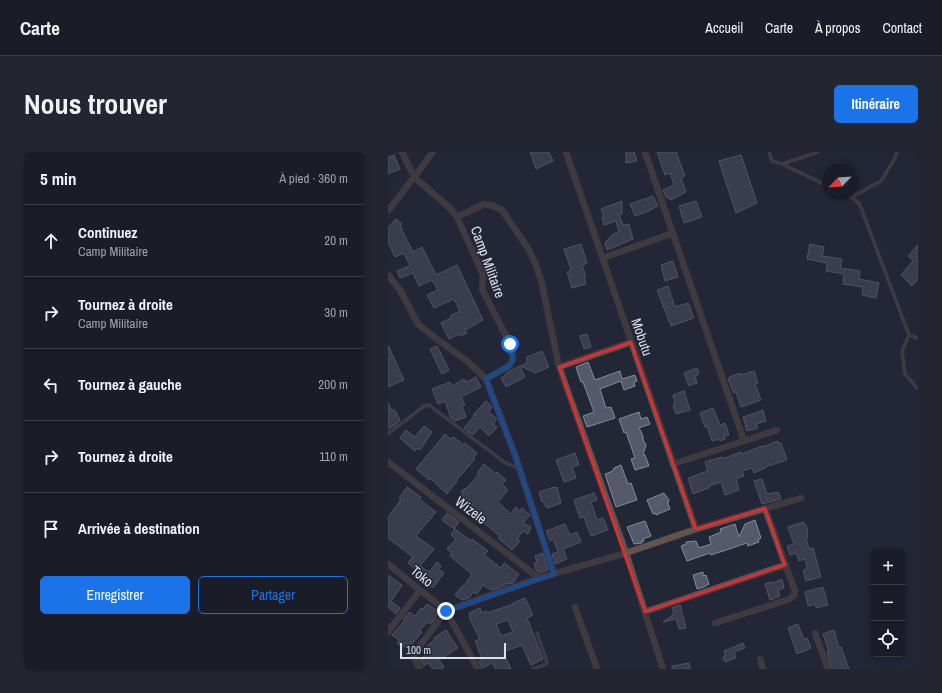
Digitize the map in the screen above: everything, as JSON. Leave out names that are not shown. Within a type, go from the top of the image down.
[{"type":"street","points":[[402,152],[414,177]]},
{"type":"street","points":[[388,210],[433,152]]},
{"type":"street","name":"Mobutu","points":[[566,152],[672,464],[696,529]]},
{"type":"street","points":[[645,152],[744,441]]},
{"type":"street","name":"Camp Militaire","points":[[414,177],[450,208],[457,217],[481,270],[483,277],[482,289],[510,344],[513,359],[509,366],[486,379]]},
{"type":"street","points":[[457,217],[484,204],[494,206],[502,210],[529,250],[536,265],[542,284],[559,367],[626,552],[663,669]]},
{"type":"street","points":[[603,258],[673,233]]},
{"type":"street","points":[[388,275],[400,290],[418,324],[467,361],[486,379],[515,455],[554,574]]},
{"type":"street","points":[[559,367],[631,342]]},
{"type":"street","points":[[672,464],[777,430]]},
{"type":"street","name":"Wizele","points":[[388,462],[540,578]]},
{"type":"street","points":[[420,669],[413,655],[446,611],[540,578],[801,498]]},
{"type":"street","points":[[715,623],[792,598],[795,591],[765,508]]},
{"type":"street","name":"Toko","points":[[388,564],[446,611],[478,669]]},
{"type":"street","points":[[645,612],[785,565]]},
{"type":"street","points":[[388,632],[420,590]]},
{"type":"street","points":[[575,607],[597,669]]},
{"type":"street","points":[[815,633],[828,669]]},
{"type":"street","points":[[760,659],[763,669]]},
{"type":"lane","points":[[769,152],[772,161],[782,164],[822,183]]},
{"type":"lane","points":[[782,164],[818,152]]},
{"type":"lane","points":[[858,194],[880,181],[895,158],[897,152]]},
{"type":"lane","points":[[855,200],[860,205],[909,335],[902,351],[905,374],[918,389]]},
{"type":"lane","points":[[909,335],[918,338]]},
{"type":"lane","points":[[388,434],[424,406],[429,405],[504,462],[519,469]]},
{"type":"lane","points":[[533,669],[546,664],[547,662],[537,633]]},
{"type":"highlighted area","points":[[631,342],[696,529],[765,508],[785,565],[645,612],[559,367]]},
{"type":"building","points":[[530,152],[549,152],[553,161],[536,169]]},
{"type":"building","points":[[626,152],[634,152],[637,161],[626,163]]},
{"type":"building","points":[[657,152],[676,152],[685,176],[681,178],[686,192],[671,200],[666,197],[663,190],[674,185],[670,173],[665,175]]},
{"type":"building","points":[[394,155],[400,169],[388,174],[388,157]]},
{"type":"building","points":[[741,155],[757,203],[736,213],[719,161]]},
{"type":"building","points":[[653,196],[658,206],[635,216],[630,204]]},
{"type":"building","points":[[622,201],[622,214],[619,215],[623,225],[629,224],[633,239],[607,250],[605,243],[613,234],[619,232],[616,221],[604,225],[602,217],[604,217],[601,209]]},
{"type":"building","points":[[696,201],[702,217],[684,223],[679,206]]},
{"type":"building","points":[[396,219],[402,224],[400,226],[413,252],[422,247],[436,275],[457,265],[483,320],[465,330],[467,333],[461,336],[459,334],[449,339],[441,323],[460,311],[454,299],[434,308],[427,295],[438,290],[432,280],[419,286],[413,273],[400,278],[397,271],[410,266],[404,253],[395,257],[388,242],[388,228]]},
{"type":"building","points":[[581,244],[587,263],[582,265],[586,276],[584,277],[586,284],[572,288],[567,272],[571,270],[564,249]]},
{"type":"building","points":[[810,244],[824,247],[822,256],[842,259],[840,268],[860,271],[859,279],[879,283],[876,298],[862,295],[863,287],[843,284],[844,274],[826,271],[827,263],[807,259]]},
{"type":"building","points":[[918,245],[918,279],[912,286],[901,275],[913,261],[908,256]]},
{"type":"building","points":[[673,261],[678,277],[665,281],[661,265]]},
{"type":"building","points":[[668,286],[675,307],[688,303],[694,318],[671,326],[657,290]]},
{"type":"building","points":[[587,334],[591,347],[584,349],[580,336]]},
{"type":"building","points":[[388,345],[404,380],[388,387]]},
{"type":"building","points":[[437,346],[449,370],[442,374],[430,349]]},
{"type":"building","points":[[542,351],[549,367],[535,373],[521,366],[527,363],[527,357]]},
{"type":"building","points":[[588,362],[595,380],[620,371],[622,379],[635,375],[637,381],[634,382],[635,386],[624,390],[621,381],[600,389],[606,408],[611,407],[615,418],[587,427],[583,416],[594,412],[576,367]]},
{"type":"building","points":[[520,366],[525,377],[506,387],[501,378],[506,375],[506,373]]},
{"type":"building","points":[[697,368],[699,374],[695,376],[697,383],[689,386],[684,373]]},
{"type":"building","points":[[754,371],[758,383],[755,384],[761,400],[741,407],[736,392],[734,393],[728,379],[730,379],[729,377],[740,373],[741,375]]},
{"type":"building","points":[[476,377],[481,387],[461,397],[465,405],[462,406],[466,417],[455,421],[451,418],[445,401],[438,404],[432,389],[450,382],[452,386],[464,379],[466,382]]},
{"type":"building","points":[[684,391],[690,410],[676,414],[673,405],[675,403],[673,395]]},
{"type":"building","points":[[486,401],[492,407],[489,412],[497,419],[493,424],[497,427],[489,436],[480,427],[473,435],[464,428],[476,414],[473,415]]},
{"type":"building","points":[[388,403],[392,411],[394,409],[400,420],[388,429]]},
{"type":"building","points":[[713,408],[720,425],[725,423],[729,435],[724,436],[725,439],[720,441],[719,439],[712,441],[707,426],[705,427],[700,413]]},
{"type":"building","points":[[763,410],[766,421],[756,424],[758,428],[747,431],[743,417]]},
{"type":"building","points":[[639,412],[641,419],[647,417],[650,424],[639,428],[646,445],[643,455],[645,455],[649,466],[635,470],[631,459],[635,458],[626,432],[624,433],[619,419]]},
{"type":"building","points":[[424,426],[432,432],[420,450],[418,448],[415,451],[400,438],[406,430],[415,437]]},
{"type":"building","points":[[445,434],[451,439],[453,437],[464,445],[465,443],[477,453],[473,458],[475,459],[447,494],[430,478],[429,480],[416,469]]},
{"type":"building","points":[[778,441],[778,443],[781,443],[787,460],[765,467],[754,473],[752,468],[742,471],[744,476],[736,479],[739,490],[725,495],[721,482],[693,494],[688,478],[708,471],[705,462],[722,457],[722,459],[741,452],[742,454]]},
{"type":"building","points":[[575,453],[579,465],[572,467],[576,478],[564,482],[556,460]]},
{"type":"building","points":[[484,464],[506,480],[502,484],[508,490],[498,502],[511,514],[516,507],[520,511],[522,508],[530,515],[523,523],[531,527],[528,534],[523,531],[517,539],[520,541],[512,550],[498,538],[500,536],[467,509],[465,511],[455,504],[463,493],[461,492],[465,488],[466,489],[479,474],[477,473]]},
{"type":"building","points":[[621,465],[628,484],[631,483],[637,500],[616,507],[605,474],[613,471],[614,468]]},
{"type":"building","points":[[762,479],[767,494],[778,492],[781,499],[762,504],[754,481]]},
{"type":"building","points":[[407,487],[421,497],[419,499],[436,512],[416,536],[434,549],[420,566],[429,572],[437,562],[441,566],[439,569],[444,573],[433,588],[419,577],[421,574],[408,563],[413,557],[388,538],[388,517],[401,499],[399,498]]},
{"type":"building","points":[[557,487],[561,503],[548,508],[544,502],[542,502],[539,492]]},
{"type":"building","points":[[594,493],[597,500],[591,502],[597,520],[603,518],[608,530],[591,536],[584,517],[580,518],[574,500]]},
{"type":"building","points":[[664,493],[669,500],[668,503],[670,509],[656,515],[655,513],[653,514],[647,500]]},
{"type":"building","points":[[447,513],[459,522],[454,529],[442,520]]},
{"type":"building","points":[[755,520],[761,538],[758,540],[759,542],[748,546],[747,543],[687,561],[681,546],[686,544],[686,542],[696,541],[699,548],[711,544],[709,537],[721,532],[720,529],[735,524],[739,537],[745,524]]},
{"type":"building","points":[[645,521],[651,536],[643,539],[644,541],[642,541],[642,543],[634,544],[627,527]]},
{"type":"building","points":[[803,522],[808,531],[808,538],[806,539],[809,549],[813,548],[821,577],[806,581],[803,571],[807,568],[805,559],[799,561],[796,553],[790,555],[787,546],[794,544],[788,527]]},
{"type":"building","points":[[565,524],[570,535],[577,532],[581,542],[563,549],[567,559],[555,564],[552,554],[558,552],[553,539],[550,541],[546,531]]},
{"type":"building","points":[[455,529],[488,551],[484,555],[501,568],[504,563],[519,574],[513,583],[506,583],[504,586],[502,585],[501,587],[491,590],[483,585],[477,594],[473,592],[469,598],[462,600],[455,595],[463,585],[464,586],[472,574],[450,556],[452,553],[447,549],[456,539],[451,535]]},
{"type":"building","points":[[543,553],[548,570],[540,573],[536,570],[534,563],[537,562],[535,556]]},
{"type":"building","points":[[703,572],[703,576],[706,575],[709,584],[697,589],[693,575]]},
{"type":"building","points":[[388,575],[402,585],[391,601],[400,608],[396,614],[388,607]]},
{"type":"building","points":[[782,579],[784,588],[778,590],[780,596],[770,600],[765,584],[773,583]]},
{"type":"building","points":[[823,587],[828,605],[816,608],[815,604],[808,606],[805,592]]},
{"type":"building","points":[[525,598],[533,615],[527,618],[543,659],[531,665],[522,645],[503,652],[511,669],[496,669],[492,663],[482,668],[479,661],[482,659],[475,641],[480,639],[469,617],[469,613],[480,608],[482,613],[486,611],[487,613],[514,604],[513,603]],"holes":[[[508,620],[513,632],[501,636],[496,624]]]},
{"type":"building","points":[[427,604],[439,612],[431,624],[427,622],[420,630],[422,632],[413,643],[404,647],[397,643],[400,641],[392,635],[405,620],[403,619],[410,612],[415,616],[421,608],[423,609]]},
{"type":"building","points":[[680,605],[686,628],[679,629],[676,619],[663,622],[674,614],[672,608]]},
{"type":"building","points":[[798,624],[804,639],[807,638],[811,648],[797,654],[788,628]]},
{"type":"building","points":[[446,630],[458,648],[439,660],[444,667],[441,669],[433,669],[428,663],[424,666],[420,659],[426,655],[422,651],[434,640],[434,638]]},
{"type":"building","points":[[834,630],[839,648],[841,647],[849,669],[832,669],[827,652],[829,652],[823,634]]},
{"type":"building","points":[[743,643],[745,648],[734,652],[736,658],[725,662],[723,657],[725,655],[724,651]]},
{"type":"building","points":[[689,663],[690,669],[672,669],[672,666]]},
{"type":"route","points":[[446,611],[554,574],[515,455],[486,379],[509,366],[513,359],[510,344]]}]
